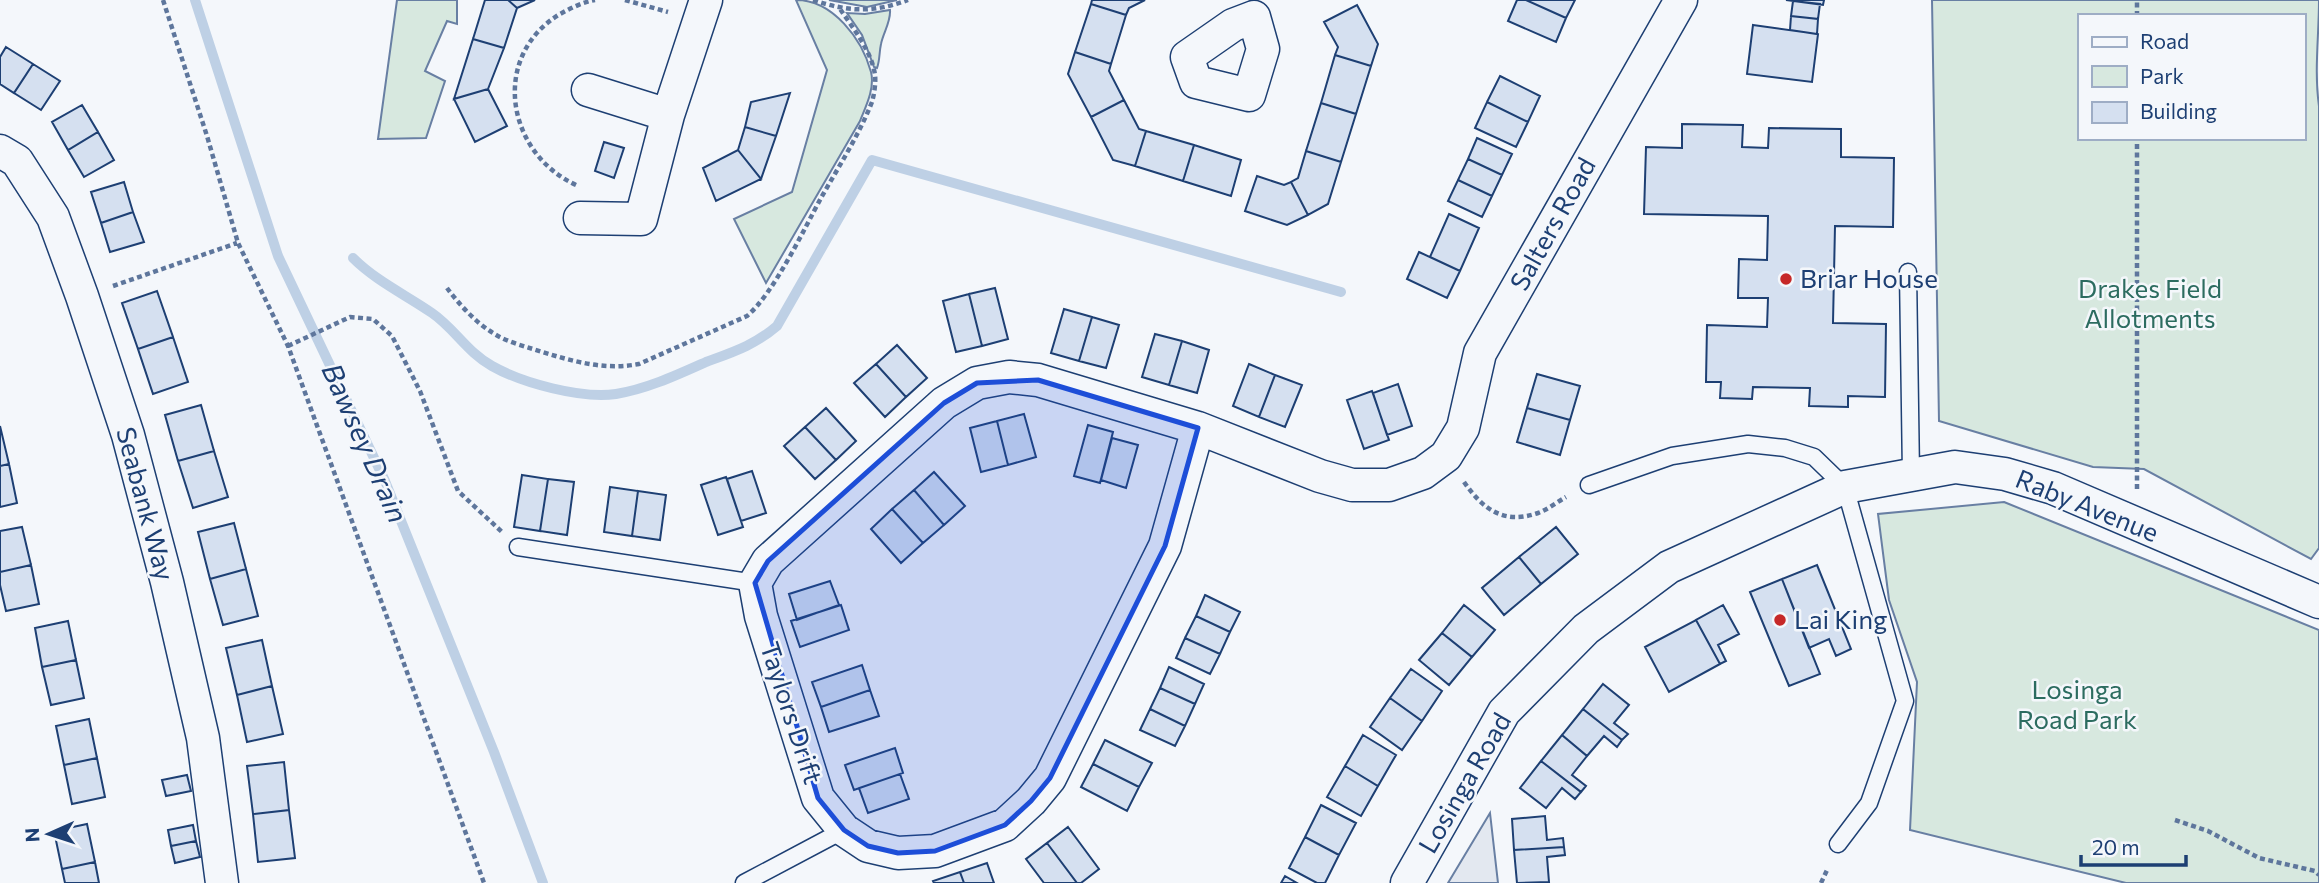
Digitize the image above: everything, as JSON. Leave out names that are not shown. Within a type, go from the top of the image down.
[{"type":"street","name":"Salters Road","points":[[1446,456],[1463,428],[1480,354],[1681,0]]},
{"type":"street","points":[[580,218],[641,219],[668,115],[702,11]]},
{"type":"street","points":[[588,90],[668,115]]},
{"type":"street","name":"Seabank Way","points":[[0,151],[17,161],[53,217],[128,435],[167,582],[203,738],[222,883]]},
{"type":"street","points":[[755,583],[768,561],[778,551],[944,403],[977,383],[1009,377],[1038,380],[1198,428],[1320,476],[1352,485],[1389,485],[1423,473],[1446,456]]},
{"type":"street","name":"Taylors Drift","points":[[755,583],[761,616],[818,798],[844,830],[868,846],[898,853],[935,851],[1005,825],[1031,802],[1050,778],[1165,546],[1198,428]]},
{"type":"street","name":"Raby Avenue","points":[[1844,487],[1955,467],[2005,474],[2053,488],[2319,602]]},
{"type":"street","name":"Losinga Road","points":[[1407,883],[1504,712],[1586,629],[1669,567],[1844,487]]},
{"type":"lane","points":[[1908,272],[1911,475]]},
{"type":"lane","points":[[1589,485],[1672,456],[1748,444],[1785,449],[1814,457],[1844,487],[1905,701],[1869,803],[1838,844]]},
{"type":"lane","points":[[518,547],[755,583]]},
{"type":"lane","points":[[744,883],[844,830]]},
{"type":"path","points":[[163,0],[238,243],[288,346],[484,883]]},
{"type":"path","points":[[580,218],[589,190],[560,177],[531,149],[516,110],[516,88],[524,51],[534,36],[549,20],[570,8],[595,0]]},
{"type":"path","points":[[625,0],[702,11]]},
{"type":"path","points":[[813,0],[840,9],[867,10],[908,0]]},
{"type":"path","points":[[447,288],[475,319],[493,333],[545,353],[602,366],[639,364],[747,316],[759,305],[797,242],[873,99],[875,75],[863,44],[840,9]]},
{"type":"path","points":[[2137,140],[2137,525]]},
{"type":"path","points":[[82,296],[238,243]]},
{"type":"path","points":[[288,346],[350,317],[373,319],[392,336],[420,391],[458,491],[518,547]]},
{"type":"path","points":[[1446,456],[1478,502],[1493,513],[1513,517],[1538,513],[1589,485]]},
{"type":"path","points":[[2175,820],[2208,831],[2259,858],[2315,871],[2319,875]]},
{"type":"highlighted area","points":[[1038,380],[1198,428],[1165,546],[1050,778],[1031,801],[1005,825],[935,851],[898,853],[868,846],[844,830],[818,798],[755,583],[768,561],[944,403],[977,383]]},
{"type":"green space","points":[[397,0],[457,0],[457,24],[447,21],[425,71],[445,81],[426,138],[378,139]]},
{"type":"green space","points":[[796,0],[822,7],[844,24],[867,59],[872,84],[860,121],[766,283],[734,219],[792,192],[827,70]]},
{"type":"green space","points":[[829,0],[897,0],[867,7]]},
{"type":"green space","name":"Drakes Field Allotments","points":[[1932,0],[2319,0],[2319,548],[2311,559],[2144,469],[2093,467],[1939,421]]},
{"type":"green space","points":[[890,10],[877,68],[874,67],[862,35],[847,13],[865,14]]},
{"type":"green space","name":"Losinga Road Park","points":[[2004,502],[2319,630],[2319,883],[2126,883],[1910,830],[1917,682],[1889,600],[1878,514]]},
{"type":"shaded area","points":[[1490,813],[1498,883],[1448,883]]},
{"type":"building","points":[[485,0],[508,0],[517,8],[504,48],[473,39]]},
{"type":"building","points":[[508,0],[535,0],[517,8]]},
{"type":"building","points":[[1092,0],[1145,0],[1129,8],[1126,15],[1091,4]]},
{"type":"building","points":[[1517,0],[1526,0],[1566,18],[1556,42],[1508,21]]},
{"type":"building","points":[[1526,0],[1575,0],[1566,18]]},
{"type":"building","points":[[1786,0],[1824,0],[1823,5]]},
{"type":"building","points":[[1793,1],[1820,4],[1818,19],[1791,16]]},
{"type":"building","points":[[1091,4],[1126,15],[1111,64],[1075,52]]},
{"type":"building","points":[[1357,5],[1378,44],[1371,66],[1335,55],[1338,47],[1324,22]]},
{"type":"building","points":[[1791,16],[1818,19],[1817,34],[1790,30]]},
{"type":"building","points":[[1753,25],[1818,34],[1812,82],[1747,74]]},
{"type":"building","points":[[473,39],[504,48],[488,89],[454,99]]},
{"type":"building","points":[[6,47],[33,64],[14,93],[0,84],[0,57]]},
{"type":"building","points":[[1075,52],[1111,64],[1109,71],[1124,100],[1091,117],[1068,74]]},
{"type":"building","points":[[1335,55],[1371,66],[1356,114],[1321,103]]},
{"type":"building","points":[[33,64],[60,81],[41,110],[14,93]]},
{"type":"building","points":[[1500,76],[1540,96],[1528,122],[1487,102]]},
{"type":"building","points":[[488,89],[507,126],[475,142],[454,99]]},
{"type":"building","points":[[790,93],[776,136],[745,127],[751,102]]},
{"type":"building","points":[[1124,100],[1139,129],[1146,131],[1135,166],[1113,160],[1091,117]]},
{"type":"building","points":[[1487,102],[1528,122],[1516,147],[1475,128]]},
{"type":"building","points":[[1321,103],[1356,114],[1341,162],[1306,151]]},
{"type":"building","points":[[82,105],[98,132],[68,150],[52,122]]},
{"type":"building","name":"Briar House","points":[[1682,124],[1743,125],[1742,147],[1768,148],[1769,128],[1841,129],[1841,157],[1894,158],[1893,227],[1835,226],[1833,323],[1886,324],[1885,397],[1848,396],[1848,407],[1809,406],[1810,388],[1753,387],[1752,399],[1720,398],[1721,382],[1706,382],[1707,325],[1767,327],[1768,298],[1738,298],[1739,259],[1767,260],[1768,216],[1644,214],[1646,147],[1682,148]]},
{"type":"building","points":[[745,127],[776,136],[761,179],[738,150]]},
{"type":"building","points":[[1146,131],[1194,145],[1183,181],[1135,166]]},
{"type":"building","points":[[98,132],[114,160],[84,177],[68,150]]},
{"type":"building","points":[[1477,138],[1512,154],[1502,175],[1468,159]]},
{"type":"building","points":[[604,142],[624,148],[614,178],[595,171]]},
{"type":"building","points":[[1194,145],[1241,160],[1231,196],[1183,181]]},
{"type":"building","points":[[738,150],[761,179],[716,201],[703,168]]},
{"type":"building","points":[[1306,151],[1341,162],[1328,204],[1308,215],[1291,182],[1298,178]]},
{"type":"building","points":[[1468,159],[1502,175],[1492,196],[1458,180]]},
{"type":"building","points":[[1257,176],[1284,185],[1291,182],[1308,215],[1287,225],[1245,211]]},
{"type":"building","points":[[1458,180],[1492,196],[1482,217],[1448,201]]},
{"type":"building","points":[[124,182],[133,212],[101,223],[91,192]]},
{"type":"building","points":[[133,212],[144,242],[110,252],[101,223]]},
{"type":"building","points":[[1449,214],[1479,228],[1460,271],[1430,257]]},
{"type":"building","points":[[1419,252],[1460,271],[1447,298],[1407,279]]},
{"type":"building","points":[[995,288],[1008,339],[982,346],[969,294]]},
{"type":"building","points":[[157,291],[173,337],[138,349],[122,303]]},
{"type":"building","points":[[969,294],[982,346],[956,352],[943,301]]},
{"type":"building","points":[[1064,309],[1092,317],[1079,361],[1051,353]]},
{"type":"building","points":[[1092,317],[1119,325],[1106,368],[1079,361]]},
{"type":"building","points":[[1155,334],[1182,341],[1169,385],[1142,377]]},
{"type":"building","points":[[173,337],[188,382],[153,394],[138,349]]},
{"type":"building","points":[[1182,341],[1209,350],[1197,393],[1169,385]]},
{"type":"building","points":[[897,345],[927,378],[906,397],[876,364]]},
{"type":"building","points":[[876,364],[906,397],[885,417],[854,383]]},
{"type":"building","points":[[1249,364],[1275,375],[1259,417],[1233,406]]},
{"type":"building","points":[[1537,374],[1580,386],[1570,420],[1527,408]]},
{"type":"building","points":[[1275,375],[1302,385],[1285,427],[1259,417]]},
{"type":"building","points":[[1398,384],[1412,426],[1387,435],[1373,393]]},
{"type":"building","points":[[1372,391],[1389,440],[1364,449],[1347,400]]},
{"type":"building","points":[[201,405],[214,451],[178,461],[165,415]]},
{"type":"building","points":[[826,408],[856,441],[836,460],[805,427]]},
{"type":"building","points":[[1527,408],[1570,420],[1560,455],[1517,442]]},
{"type":"building","points":[[1024,414],[1036,457],[1008,465],[997,421]]},
{"type":"building","points":[[997,421],[1008,465],[981,472],[970,428]]},
{"type":"building","points":[[1088,425],[1113,432],[1100,483],[1074,476]]},
{"type":"building","points":[[0,426],[9,464],[0,466]]},
{"type":"building","points":[[805,427],[836,460],[815,479],[784,446]]},
{"type":"building","points":[[1112,438],[1138,445],[1126,488],[1101,480]]},
{"type":"building","points":[[214,451],[228,497],[193,508],[178,461]]},
{"type":"building","points":[[9,464],[17,503],[0,507],[0,466]]},
{"type":"building","points":[[752,471],[766,513],[741,521],[727,479]]},
{"type":"building","points":[[934,472],[965,506],[944,525],[914,490]]},
{"type":"building","points":[[522,475],[548,479],[540,531],[514,527]]},
{"type":"building","points":[[726,477],[743,527],[718,535],[701,485]]},
{"type":"building","points":[[548,479],[574,482],[567,535],[540,531]]},
{"type":"building","points":[[610,487],[638,491],[632,536],[604,532]]},
{"type":"building","points":[[914,490],[944,525],[923,543],[892,509]]},
{"type":"building","points":[[638,491],[666,495],[660,540],[632,536]]},
{"type":"building","points":[[892,509],[923,543],[901,563],[871,529]]},
{"type":"building","points":[[234,523],[246,569],[210,579],[198,532]]},
{"type":"building","points":[[22,527],[31,565],[0,572],[0,531]]},
{"type":"building","points":[[1556,527],[1578,554],[1541,584],[1519,557]]},
{"type":"building","points":[[1519,557],[1541,584],[1504,615],[1482,588]]},
{"type":"building","points":[[31,565],[39,604],[6,611],[0,572]]},
{"type":"building","points":[[1817,565],[1851,649],[1836,656],[1829,639],[1809,648],[1782,579]]},
{"type":"building","points":[[246,569],[258,616],[223,625],[210,579]]},
{"type":"building","name":"Lai King","points":[[1782,579],[1820,674],[1789,686],[1750,592]]},
{"type":"building","points":[[830,581],[839,605],[797,620],[789,594]]},
{"type":"building","points":[[1205,595],[1240,612],[1230,632],[1196,616]]},
{"type":"building","points":[[841,605],[849,630],[800,647],[791,621]]},
{"type":"building","points":[[1464,605],[1495,630],[1472,657],[1442,633]]},
{"type":"building","points":[[1723,605],[1739,634],[1718,645],[1726,661],[1720,664],[1696,620]]},
{"type":"building","points":[[1196,616],[1230,632],[1220,654],[1185,638]]},
{"type":"building","points":[[1696,620],[1720,664],[1669,692],[1645,647]]},
{"type":"building","points":[[68,621],[76,660],[42,667],[35,628]]},
{"type":"building","points":[[1442,633],[1472,657],[1449,685],[1419,660]]},
{"type":"building","points":[[1185,638],[1220,654],[1210,674],[1176,658]]},
{"type":"building","points":[[262,640],[272,686],[237,695],[226,648]]},
{"type":"building","points":[[76,660],[84,698],[51,705],[42,667]]},
{"type":"building","points":[[862,665],[870,690],[821,707],[812,682]]},
{"type":"building","points":[[1169,667],[1204,684],[1195,704],[1160,688]]},
{"type":"building","points":[[1411,669],[1442,691],[1422,721],[1390,698]]},
{"type":"building","points":[[1603,684],[1629,705],[1614,723],[1628,734],[1622,740],[1583,709]]},
{"type":"building","points":[[272,686],[283,734],[247,742],[237,695]]},
{"type":"building","points":[[1160,688],[1195,704],[1185,726],[1150,709]]},
{"type":"building","points":[[870,690],[879,716],[829,732],[821,707]]},
{"type":"building","points":[[1390,698],[1422,721],[1402,750],[1370,727]]},
{"type":"building","points":[[1150,709],[1185,726],[1175,746],[1140,730]]},
{"type":"building","points":[[1583,709],[1622,740],[1617,747],[1604,736],[1587,756],[1562,735]]},
{"type":"building","points":[[89,719],[97,758],[64,765],[56,726]]},
{"type":"building","points":[[1363,735],[1396,755],[1378,786],[1345,766]]},
{"type":"building","points":[[1562,735],[1587,756],[1572,775],[1586,786],[1581,792],[1541,761]]},
{"type":"building","points":[[1105,740],[1152,763],[1139,787],[1093,764]]},
{"type":"building","points":[[895,748],[903,773],[854,790],[845,765]]},
{"type":"building","points":[[97,758],[105,797],[72,804],[64,765]]},
{"type":"building","points":[[1541,761],[1581,792],[1575,799],[1562,788],[1546,808],[1520,788]]},
{"type":"building","points":[[284,762],[289,810],[253,814],[247,766]]},
{"type":"building","points":[[1093,764],[1139,787],[1127,811],[1081,787]]},
{"type":"building","points":[[1345,766],[1378,786],[1361,816],[1327,797]]},
{"type":"building","points":[[900,774],[909,799],[868,813],[859,788]]},
{"type":"building","points":[[187,775],[191,791],[166,796],[162,780]]},
{"type":"building","points":[[1321,805],[1356,823],[1339,855],[1305,837]]},
{"type":"building","points":[[289,810],[295,858],[258,862],[253,814]]},
{"type":"building","points":[[1545,816],[1547,840],[1563,838],[1564,847],[1514,850],[1512,819]]},
{"type":"building","points":[[87,824],[95,862],[62,869],[54,831]]},
{"type":"building","points":[[193,825],[196,841],[171,846],[168,830]]},
{"type":"building","points":[[1068,827],[1099,869],[1081,883],[1077,883],[1047,843]]},
{"type":"building","points":[[1305,837],[1339,855],[1325,883],[1317,883],[1289,868]]},
{"type":"building","points":[[196,841],[200,857],[175,863],[171,846]]},
{"type":"building","points":[[1047,843],[1077,883],[1044,883],[1026,859]]},
{"type":"building","points":[[1564,847],[1565,855],[1547,857],[1549,882],[1517,883],[1514,850]]},
{"type":"building","points":[[95,862],[99,883],[65,883],[62,869]]},
{"type":"building","points":[[987,863],[994,883],[964,883],[960,872]]},
{"type":"building","points":[[960,872],[964,883],[933,881]]},
{"type":"building","points":[[1285,876],[1297,883],[1281,883]]},
{"type":"waterway","name":"Bawsey Drain","points":[[195,0],[278,256],[385,481],[494,752],[543,883]]},
{"type":"waterway","points":[[353,258],[381,281],[440,319],[483,361],[492,366],[552,388],[602,395],[628,392],[662,381],[743,347],[777,326],[872,160],[1341,292]]},
{"type":"place","name":"Briar House","points":[[1786,279]]},
{"type":"place","name":"Lai King","points":[[1780,620]]}]
